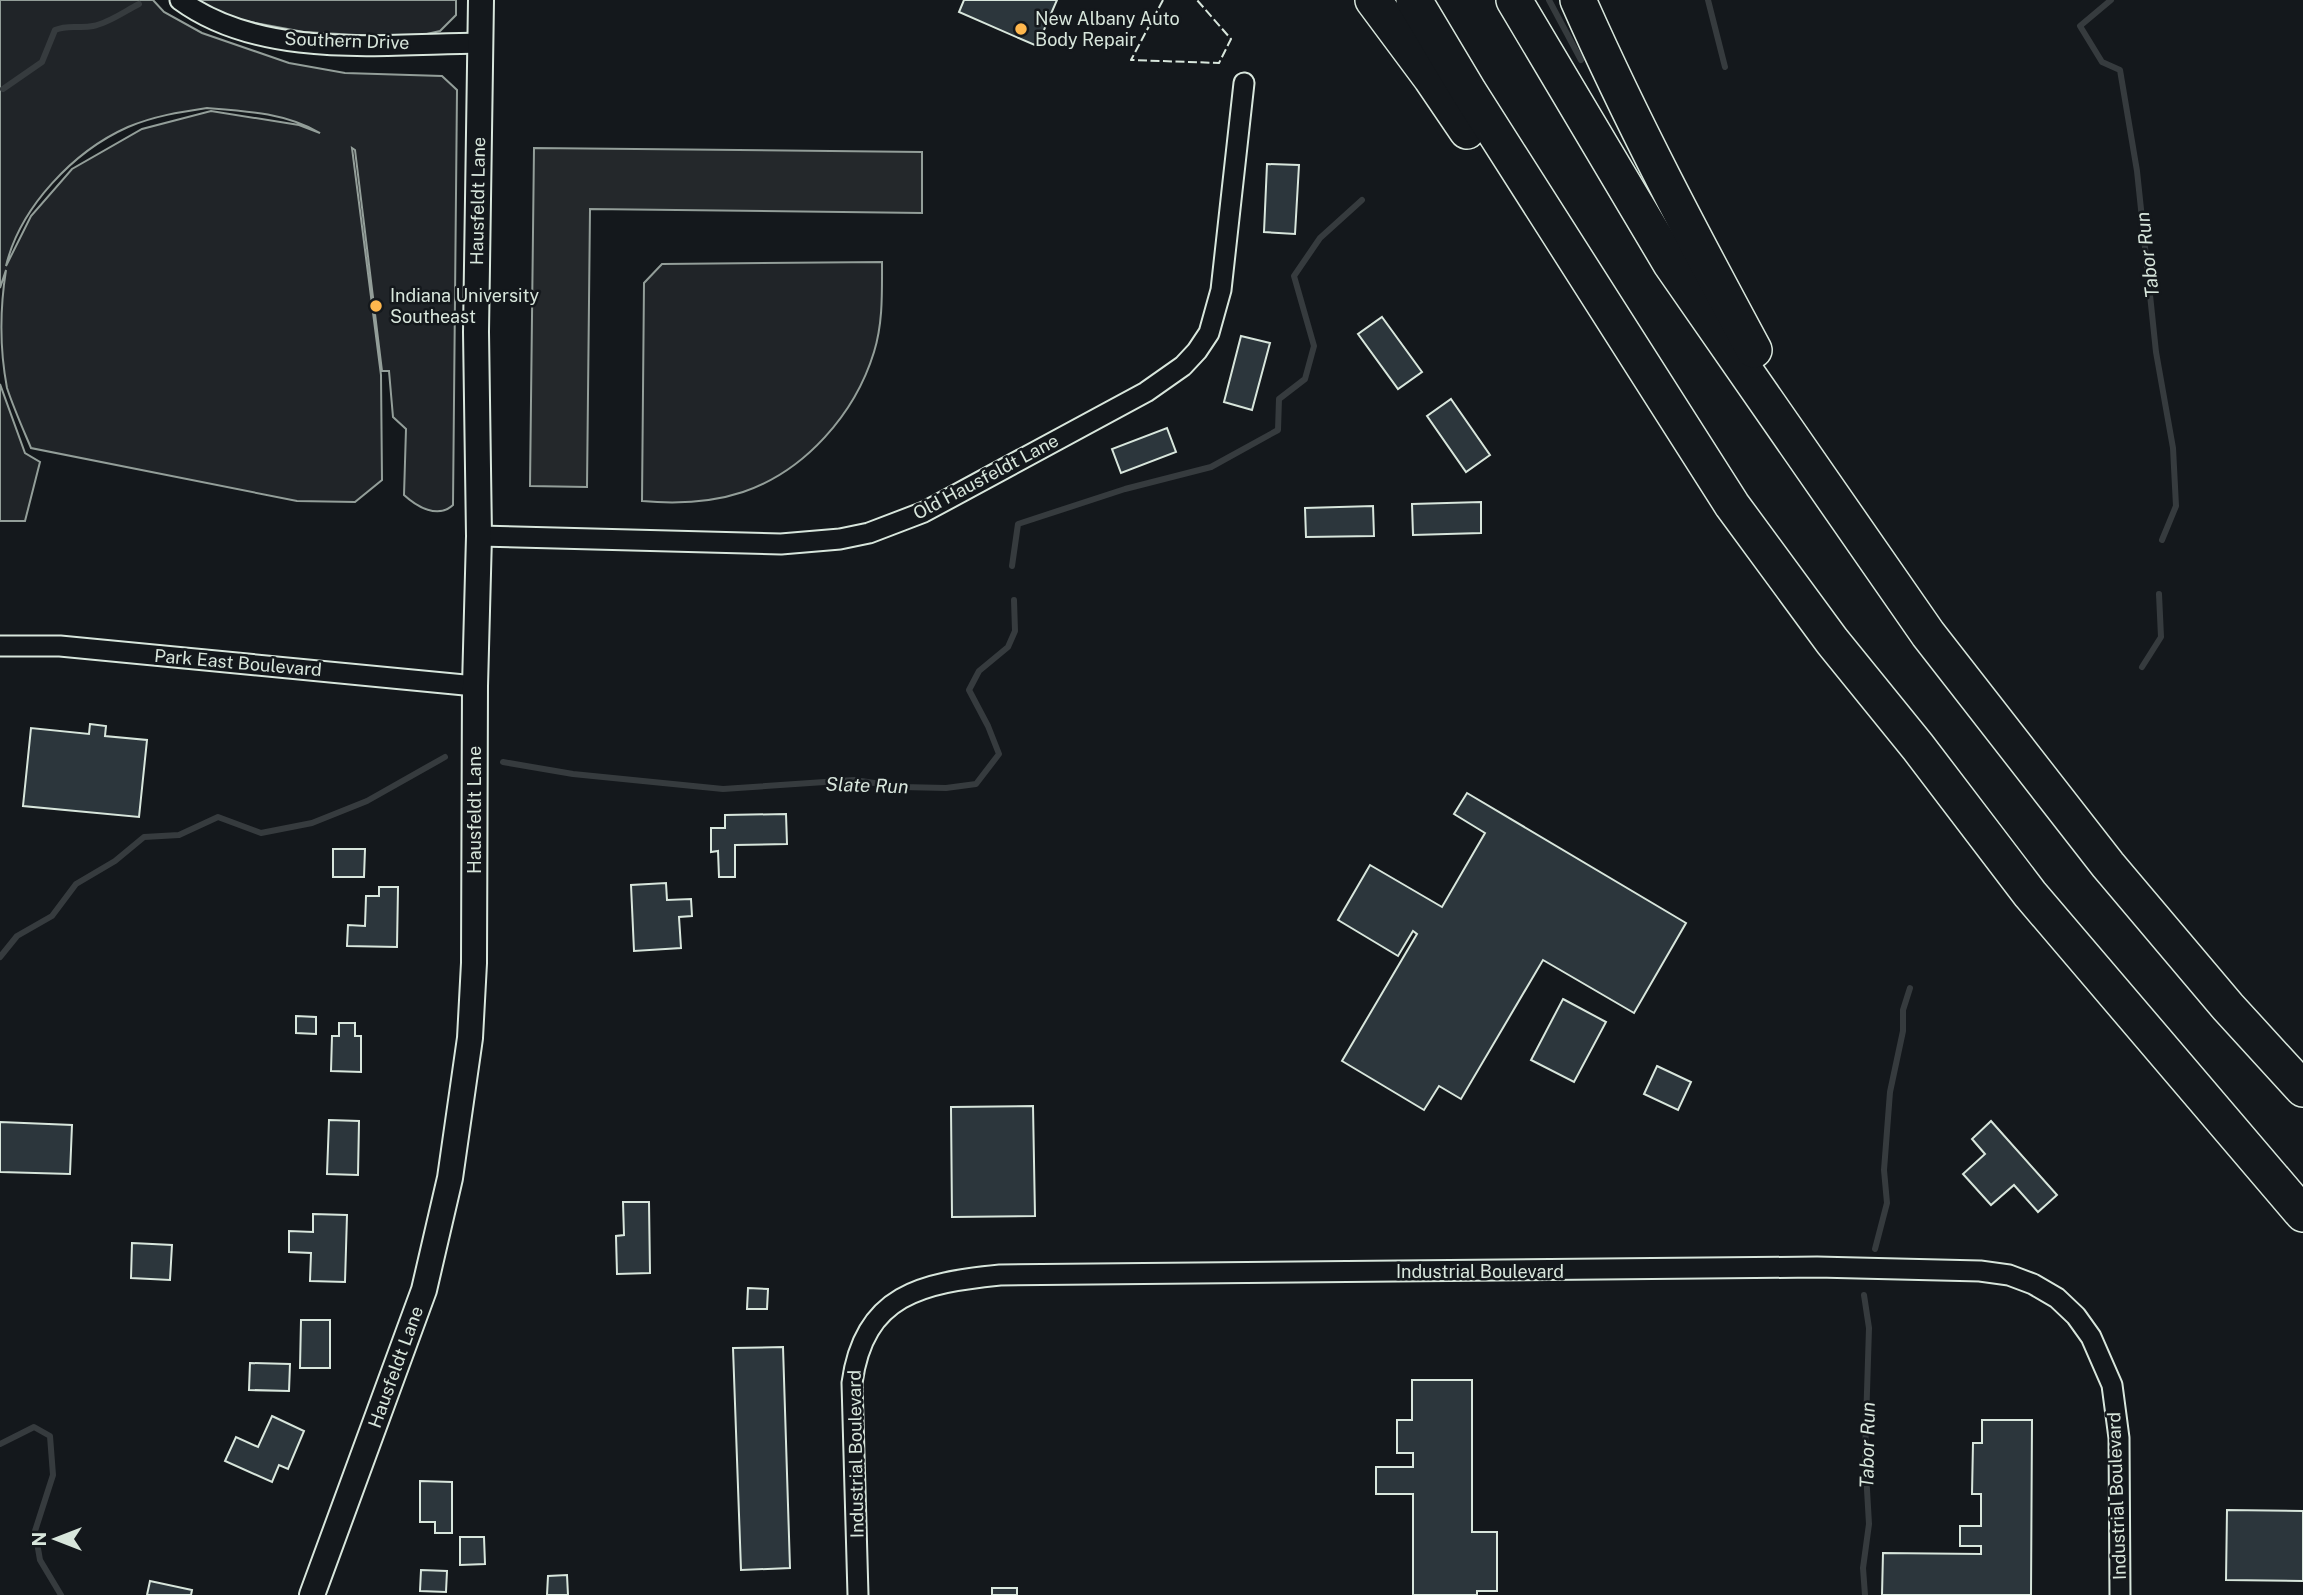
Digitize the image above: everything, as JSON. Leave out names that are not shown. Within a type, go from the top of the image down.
[{"type":"highway","points":[[1373,0],[1470,136],[1645,370]]},
{"type":"highway","points":[[1414,0],[1469,92],[1732,505],[1832,641],[1918,747],[2030,894],[2303,1214]]},
{"type":"highway","points":[[1514,0],[1671,264],[1928,634],[2108,865],[2228,1007],[2303,1089]]},
{"type":"highway","points":[[1578,0],[1678,209],[1834,502]]},
{"type":"street","name":"Southern Drive","points":[[180,0],[198,13],[223,25],[277,39],[306,43],[480,43]]},
{"type":"street","name":"Hausfeldt Lane","points":[[312,1595],[424,1290],[450,1178],[471,1026],[479,536],[477,332],[481,0]]},
{"type":"street","name":"Old Hausfeldt Lane","points":[[479,536],[752,544],[840,539],[869,533],[923,512],[1146,392],[1183,366],[1198,351],[1209,334],[1216,313],[1221,290],[1244,83]]},
{"type":"street","name":"Park East Boulevard","points":[[0,646],[60,646],[475,686]]},
{"type":"street","name":"Industrial Boulevard","points":[[858,1595],[852,1383],[855,1357],[865,1334],[880,1315],[898,1300],[919,1289],[1000,1275],[1817,1267],[1980,1270],[2009,1275],[2033,1284],[2057,1298],[2076,1316],[2091,1336],[2112,1385],[2119,1438],[2120,1595]]},
{"type":"shaded area","points":[[0,0],[153,0],[164,12],[202,33],[289,63],[345,73],[442,76],[457,90],[453,505],[441,511],[428,510],[404,495],[406,429],[393,417],[389,371],[382,371],[355,150],[352,148],[381,375],[382,480],[355,502],[297,501],[31,448],[7,388],[5,374],[2,329],[6,270],[0,288]],"holes":[[[207,108],[279,117],[320,133],[299,125],[211,111],[142,129],[72,169],[31,216],[6,266],[23,223],[37,202],[52,183],[88,151],[128,127],[177,113]]]},
{"type":"shaded area","points":[[195,0],[456,0],[456,15],[440,31],[409,38],[304,32],[234,19]]},
{"type":"shaded area","points":[[534,148],[922,152],[922,213],[590,209],[587,487],[530,486]]},
{"type":"shaded area","points":[[882,262],[880,319],[874,352],[854,397],[841,418],[807,455],[787,470],[743,492],[693,502],[642,501],[644,283],[662,264]]},
{"type":"shaded area","points":[[0,384],[25,453],[40,462],[25,521],[0,521]]},
{"type":"building","name":"New Albany Auto Body Repair","points":[[964,0],[1057,0],[1037,46],[959,12]]},
{"type":"building","points":[[1267,164],[1299,165],[1295,234],[1264,232]]},
{"type":"building","points":[[1382,317],[1422,372],[1398,389],[1358,334]]},
{"type":"building","points":[[1241,336],[1270,343],[1252,410],[1224,402]]},
{"type":"building","points":[[1451,399],[1490,455],[1466,472],[1427,416]]},
{"type":"building","points":[[1167,428],[1176,452],[1121,473],[1112,449]]},
{"type":"building","points":[[1481,502],[1481,533],[1413,535],[1412,504]]},
{"type":"building","points":[[1373,506],[1374,536],[1306,537],[1305,508]]},
{"type":"building","points":[[90,724],[106,726],[105,736],[147,740],[139,817],[23,806],[31,728],[89,734]]},
{"type":"building","points":[[1467,793],[1686,923],[1634,1013],[1543,960],[1461,1099],[1439,1086],[1424,1110],[1342,1061],[1417,934],[1413,931],[1398,956],[1338,920],[1370,865],[1442,907],[1485,833],[1454,814]]},
{"type":"building","points":[[786,814],[787,844],[735,845],[735,877],[719,877],[718,851],[711,852],[711,828],[725,828],[725,815]]},
{"type":"building","points":[[333,849],[365,849],[364,877],[333,877]]},
{"type":"building","points":[[666,883],[667,900],[691,899],[692,916],[679,917],[681,948],[634,951],[631,885]]},
{"type":"building","points":[[379,887],[398,887],[397,947],[347,946],[348,925],[365,926],[366,896],[379,896]]},
{"type":"building","points":[[1563,999],[1606,1022],[1574,1082],[1531,1060]]},
{"type":"building","points":[[296,1016],[316,1017],[316,1034],[296,1033]]},
{"type":"building","points":[[339,1023],[355,1023],[355,1036],[361,1036],[361,1072],[331,1071],[332,1036],[339,1036]]},
{"type":"building","points":[[1657,1066],[1691,1082],[1678,1110],[1644,1094]]},
{"type":"building","points":[[1033,1106],[1035,1216],[952,1217],[951,1107]]},
{"type":"building","points":[[329,1120],[359,1121],[358,1175],[327,1174]]},
{"type":"building","points":[[1991,1121],[2057,1195],[2038,1212],[2014,1185],[1991,1205],[1963,1174],[1985,1154],[1972,1139]]},
{"type":"building","points":[[0,1122],[72,1125],[70,1174],[0,1172]]},
{"type":"building","points":[[623,1202],[649,1202],[650,1273],[617,1274],[616,1236],[624,1235]]},
{"type":"building","points":[[313,1214],[347,1215],[345,1282],[310,1281],[311,1253],[289,1252],[289,1231],[313,1232]]},
{"type":"building","points":[[132,1243],[172,1245],[170,1280],[131,1278]]},
{"type":"building","points":[[748,1288],[768,1289],[767,1309],[747,1309]]},
{"type":"building","points":[[301,1320],[330,1320],[330,1368],[300,1368]]},
{"type":"building","points":[[783,1347],[790,1568],[741,1570],[733,1348]]},
{"type":"building","points":[[250,1363],[290,1364],[289,1391],[249,1390]]},
{"type":"building","points":[[1412,1380],[1472,1380],[1472,1532],[1497,1532],[1497,1591],[1477,1591],[1477,1595],[1413,1595],[1413,1494],[1376,1494],[1376,1467],[1413,1467],[1413,1453],[1397,1453],[1397,1420],[1412,1420]]},
{"type":"building","points":[[272,1416],[304,1431],[288,1469],[279,1465],[272,1482],[225,1461],[236,1437],[258,1447]]},
{"type":"building","points":[[1982,1420],[2032,1420],[2031,1595],[1882,1595],[1883,1553],[1981,1554],[1981,1546],[1960,1546],[1960,1526],[1981,1526],[1981,1494],[1972,1494],[1973,1443],[1982,1443]]},
{"type":"building","points":[[420,1481],[452,1482],[452,1533],[435,1533],[435,1522],[420,1522]]},
{"type":"building","points":[[2227,1510],[2303,1511],[2303,1581],[2226,1580]]},
{"type":"building","points":[[460,1537],[484,1537],[485,1564],[460,1565]]},
{"type":"building","points":[[421,1570],[447,1571],[446,1592],[420,1591]]},
{"type":"building","points":[[567,1575],[568,1595],[547,1595],[548,1576]]},
{"type":"building","points":[[150,1581],[192,1590],[191,1595],[147,1595]]},
{"type":"building","points":[[992,1588],[1017,1588],[1017,1595],[992,1595]]},
{"type":"waterway","points":[[1549,0],[1581,60]]},
{"type":"waterway","points":[[1708,0],[1725,67]]},
{"type":"waterway","name":"Tabor Run","points":[[2111,0],[2080,26],[2102,62],[2120,70],[2137,171],[2156,352],[2173,448],[2176,506],[2162,540]]},
{"type":"waterway","points":[[3,89],[42,62],[55,30],[99,24],[139,4]]},
{"type":"waterway","name":"Slate Run","points":[[1012,566],[1018,524],[1125,489],[1211,467],[1278,430],[1279,399],[1305,379],[1314,346],[1294,276],[1320,238],[1362,200]]},
{"type":"waterway","name":"Tabor Run","points":[[2142,667],[2161,637],[2159,594]]},
{"type":"waterway","name":"Slate Run","points":[[503,762],[573,774],[723,789],[854,780],[902,787],[946,788],[976,784],[999,754],[969,690],[979,671],[1008,647],[1015,631],[1014,600]]},
{"type":"waterway","name":"Slate Run","points":[[0,957],[17,936],[52,916],[76,884],[115,861],[144,837],[179,835],[218,817],[261,833],[312,823],[367,801],[445,757]]},
{"type":"waterway","name":"Tabor Run","points":[[1875,1249],[1887,1203],[1884,1170],[1890,1092],[1903,1031],[1903,1010],[1910,988]]},
{"type":"waterway","name":"Tabor Run","points":[[1864,1295],[1869,1328],[1865,1455],[1869,1524],[1863,1568],[1865,1595]]},
{"type":"waterway","points":[[0,1444],[34,1427],[50,1436],[53,1475],[35,1531],[40,1560],[61,1595]]},
{"type":"fence","points":[[1163,0],[1131,60],[1219,63],[1231,39],[1197,0]]},
{"type":"place","name":"New Albany Auto Body Repair","points":[[1021,29]]},
{"type":"place","name":"Indiana University Southeast","points":[[376,306]]}]
